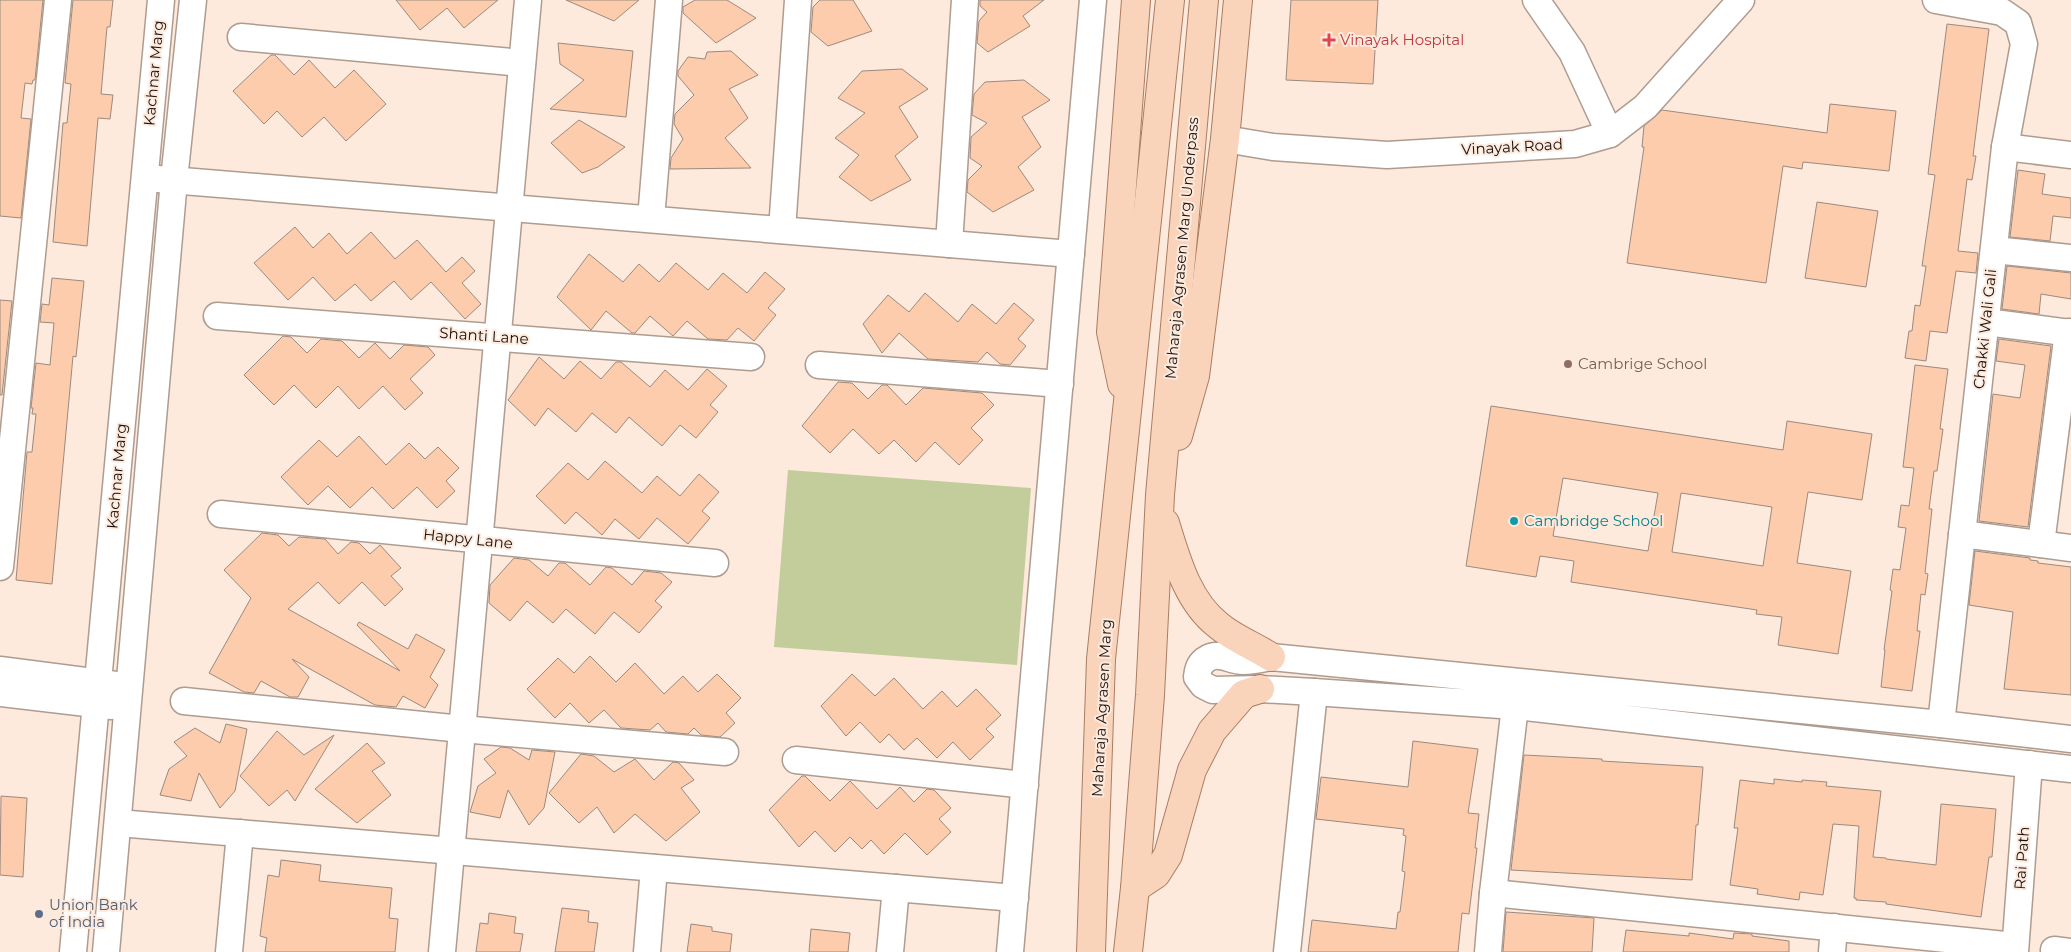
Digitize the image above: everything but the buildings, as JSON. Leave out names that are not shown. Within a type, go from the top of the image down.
[{"type":"main road","points":[[1127,405],[1111,332],[1136,0]]},
{"type":"main road","points":[[1127,405],[1170,0]]},
{"type":"main road","name":"Maharaja Agrasen Marg Underpass","points":[[1160,501],[1204,0]]},
{"type":"main road","points":[[1128,952],[1135,888],[1150,695],[1160,501],[1195,376],[1225,139],[1238,0]]},
{"type":"main road","name":"Maharaja Agrasen Marg","points":[[1091,952],[1101,659],[1127,405]]},
{"type":"main road","points":[[1160,501],[1177,560],[1198,603],[1217,625],[1271,657]]},
{"type":"main road","points":[[1135,888],[1156,874],[1168,855],[1192,770],[1212,731],[1244,694],[1260,689]]},
{"type":"street","points":[[0,568],[58,0]]},
{"type":"street","name":"Kachnar Marg","points":[[73,952],[161,0]]},
{"type":"street","name":"Kachnar Marg","points":[[106,952],[174,180],[193,0]]},
{"type":"street","points":[[442,952],[528,0]]},
{"type":"street","points":[[651,219],[669,0]]},
{"type":"street","points":[[782,230],[798,0]]},
{"type":"street","points":[[948,244],[965,0]]},
{"type":"street","points":[[1010,952],[1093,0]]},
{"type":"street","points":[[1536,0],[1572,52],[1595,97],[1610,134]]},
{"type":"street","name":"Vinayak Road","points":[[1225,139],[1273,147],[1388,155],[1575,144],[1610,134],[1645,107],[1741,0]]},
{"type":"street","name":"Chakki Wali Gali","points":[[1936,0],[2002,12],[2018,23],[2024,44],[2005,147],[1941,724]]},
{"type":"street","points":[[241,37],[522,63]]},
{"type":"street","points":[[2005,147],[2071,155]]},
{"type":"street","points":[[144,177],[1071,254]]},
{"type":"street","points":[[1994,250],[2071,258]]},
{"type":"street","name":"Shanti Lane","points":[[217,316],[751,357]]},
{"type":"street","points":[[1986,322],[2069,332],[2041,544]]},
{"type":"street","points":[[819,365],[1060,384]]},
{"type":"street","name":"Happy Lane","points":[[221,514],[715,563]]},
{"type":"street","points":[[1962,534],[2071,548]]},
{"type":"street","points":[[2071,739],[1941,724],[1271,657],[1241,662],[1221,655],[1210,657],[1201,663],[1197,677],[1203,685],[1213,690],[1260,689],[1515,706],[2071,769]]},
{"type":"street","points":[[0,670],[97,694]]},
{"type":"street","points":[[1287,952],[1314,692]]},
{"type":"street","points":[[0,693],[97,694],[129,697]]},
{"type":"street","points":[[184,701],[462,729],[725,752]]},
{"type":"street","points":[[1488,952],[1515,706]]},
{"type":"street","points":[[796,760],[1025,784]]},
{"type":"street","name":"Rai Path","points":[[2015,949],[2029,764]]},
{"type":"street","points":[[118,823],[1015,898]]},
{"type":"street","points":[[229,952],[240,833]]},
{"type":"street","points":[[647,952],[654,868]]},
{"type":"street","points":[[890,952],[896,888]]},
{"type":"street","points":[[1493,893],[1833,940],[2015,949]]},
{"type":"green space","points":[[788,470],[1031,488],[1017,665],[774,647]]},
{"type":"place","name":"Vinayak Hospital","points":[[1329,40]]},
{"type":"place","name":"Cambrige School","points":[[1568,364]]},
{"type":"place","name":"Cambridge School","points":[[1514,521]]},
{"type":"place","name":"Union Bank of India","points":[[39,914]]}]
